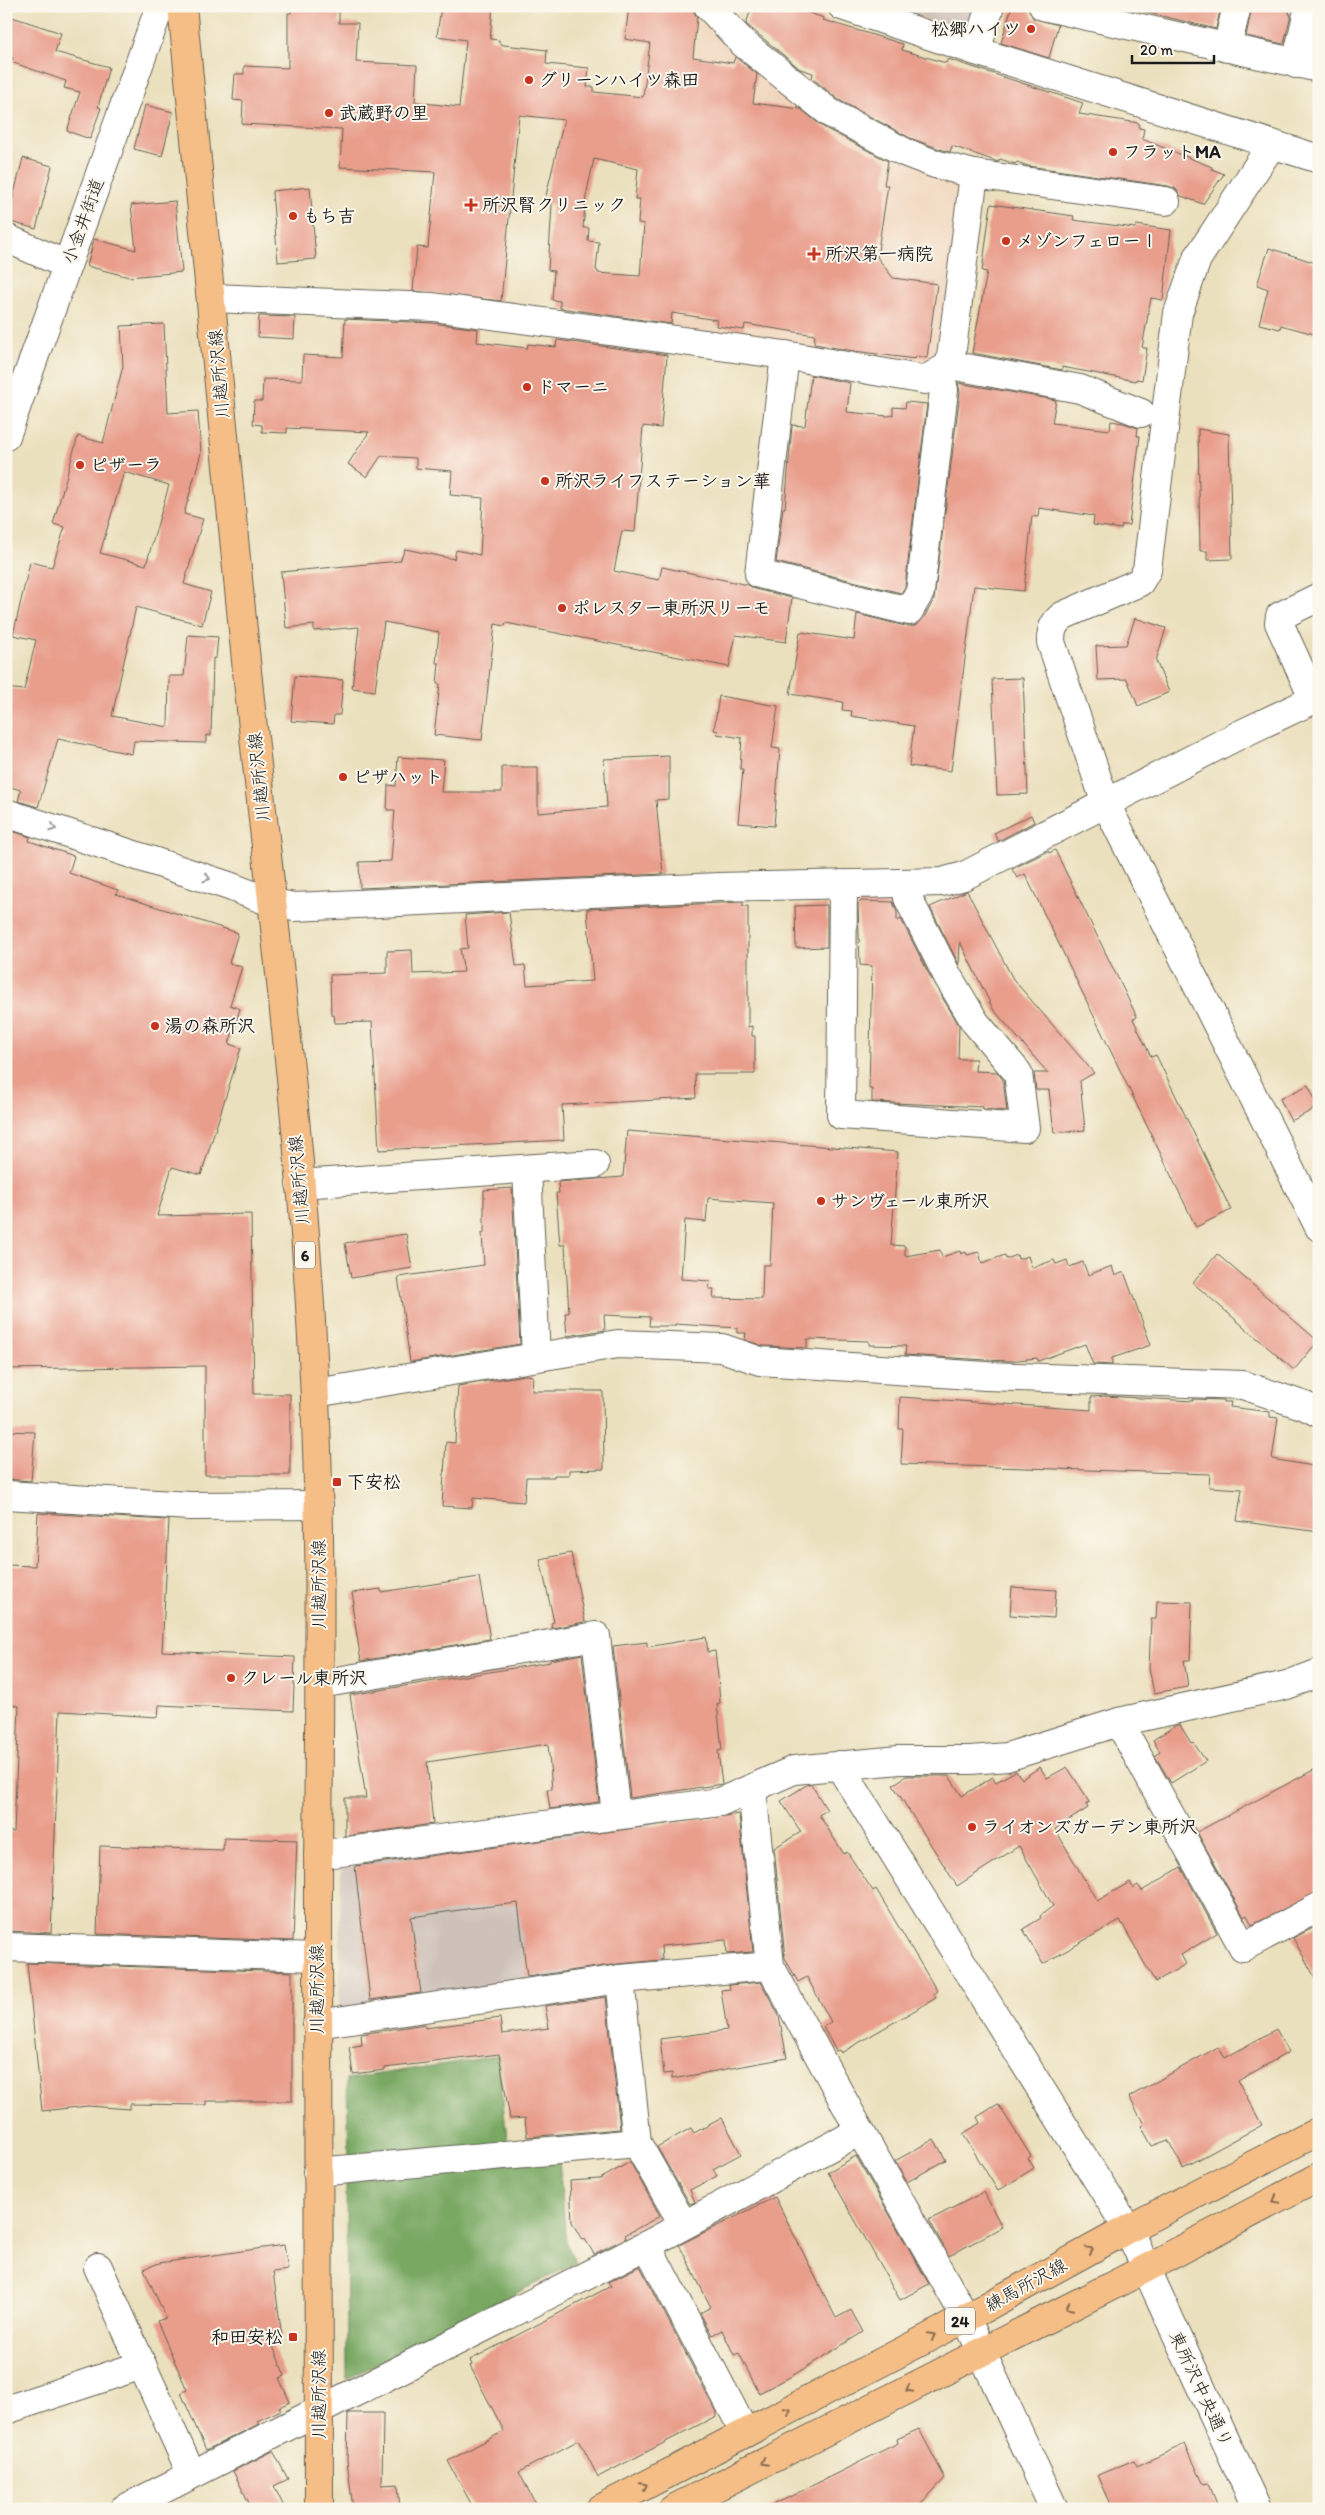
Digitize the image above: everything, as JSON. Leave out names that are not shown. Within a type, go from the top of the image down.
[{"type":"main road","name":"川越所沢線","points":[[182,6],[300,1184],[315,1393],[319,1504],[320,1684],[317,2024],[319,2509]]},
{"type":"main road","name":"練馬所沢線","points":[[600,2509],[966,2318],[1128,2229],[1319,2131]]},
{"type":"main road","name":"24","points":[[684,2506],[1319,2177]]},
{"type":"street","name":"小金井街道","points":[[6,436],[137,75],[160,6]]},
{"type":"street","points":[[708,6],[743,43],[830,113],[904,152],[935,164],[974,174],[1166,202]]},
{"type":"street","points":[[842,6],[976,51],[1319,158]]},
{"type":"street","points":[[976,51],[990,6]]},
{"type":"street","points":[[1043,6],[1307,66],[1309,6]]},
{"type":"street","points":[[1227,48],[1237,6]]},
{"type":"street","points":[[1272,144],[1197,259],[1178,313],[1147,570],[1140,582],[1062,616],[1054,623],[1051,630],[1051,642],[1106,804],[1316,1215]]},
{"type":"street","points":[[785,355],[759,574],[909,611],[920,592],[945,369],[974,174]]},
{"type":"street","points":[[6,238],[67,265]]},
{"type":"street","points":[[212,298],[433,307],[785,355],[925,380],[945,369],[1080,389],[1141,413]]},
{"type":"street","points":[[6,813],[229,886],[273,903],[294,907],[320,908],[718,888],[942,882],[964,876],[1239,735],[1316,699],[1279,623],[1280,616],[1319,597]]},
{"type":"street","points":[[843,884],[841,1115],[1025,1128],[1018,1073],[975,1022],[946,975],[908,898],[906,884]]},
{"type":"street","points":[[300,1184],[595,1164]]},
{"type":"street","points":[[527,1169],[536,1357]]},
{"type":"street","points":[[315,1393],[618,1344],[722,1348],[760,1361],[769,1362],[986,1376],[1243,1385],[1305,1406],[1319,1413]]},
{"type":"street","points":[[6,1495],[190,1506],[319,1504]]},
{"type":"street","points":[[320,1684],[596,1636],[616,1815]]},
{"type":"street","points":[[318,1855],[720,1802],[794,1770],[899,1760],[971,1760],[1006,1757],[1119,1722],[1287,1685],[1319,1673]]},
{"type":"street","points":[[1119,1722],[1243,1948],[1319,1907]]},
{"type":"street","name":"東所沢中央通り","points":[[840,1765],[1128,2229],[1257,2509]]},
{"type":"street","points":[[752,1789],[770,1966],[860,2131],[966,2318],[1054,2509]]},
{"type":"street","points":[[6,1947],[318,1957]]},
{"type":"street","points":[[317,2024],[620,1979],[770,1966]]},
{"type":"street","points":[[620,1979],[637,2143],[683,2224]]},
{"type":"street","points":[[124,2509],[191,2473],[646,2245],[860,2131]]},
{"type":"street","points":[[317,2172],[637,2143]]},
{"type":"street","points":[[646,2245],[745,2433]]},
{"type":"street","points":[[98,2268],[191,2473]]},
{"type":"street","points":[[6,2410],[142,2365]]},
{"type":"shaded area","points":[[885,6],[977,6],[965,32]]},
{"type":"shaded area","name":"所沢第一病院","points":[[700,18],[741,51],[963,181],[937,361],[924,368],[669,328]]},
{"type":"shaded area","points":[[650,1823],[665,1963],[339,2010],[341,1859]]},
{"type":"green space","points":[[498,2056],[508,2147],[349,2160],[347,2079]]},
{"type":"green space","points":[[559,2159],[566,2243],[576,2263],[347,2379],[346,2178]]},
{"type":"building","points":[[291,6],[336,6],[336,11],[339,11],[339,23],[358,23],[356,62],[417,65],[415,102],[459,107],[466,40],[437,36],[441,6],[493,6],[490,39],[499,40],[499,43],[504,45],[547,50],[546,64],[589,68],[587,87],[594,87],[594,92],[643,97],[650,43],[625,39],[629,6],[662,6],[693,10],[697,17],[693,57],[733,63],[735,57],[757,74],[753,103],[801,109],[823,127],[888,161],[884,185],[888,185],[877,257],[893,278],[937,284],[927,358],[916,356],[915,359],[814,344],[815,335],[745,324],[744,330],[716,326],[717,320],[672,313],[671,324],[560,308],[560,301],[552,300],[554,271],[548,270],[552,204],[544,204],[564,120],[519,115],[501,301],[413,291],[417,247],[428,248],[435,172],[340,167],[342,129],[242,124],[243,101],[233,100],[235,74],[244,74],[244,66],[288,68],[288,13],[291,13]],"holes":[[[594,159],[638,169],[635,199],[640,199],[638,223],[644,224],[640,276],[598,273],[596,270],[599,242],[588,241],[589,228],[583,228],[586,196]]]},
{"type":"building","points":[[752,6],[788,6],[824,18],[823,20],[903,44],[902,50],[946,63],[948,59],[1083,103],[1079,114],[1139,123],[1139,128],[1144,129],[1142,139],[1212,167],[1212,169],[1224,174],[1203,204],[1181,196],[1176,189],[1168,186],[1028,166],[1017,162],[1015,164],[1000,159],[998,162],[952,146],[950,152],[940,149],[910,138],[839,100],[812,78],[813,73],[800,69],[746,24]]},
{"type":"building","name":"松郷ハイツ","points":[[1012,6],[1028,6],[1033,18],[1058,25],[1049,58],[1001,43]]},
{"type":"building","points":[[1120,6],[1221,6],[1216,29]]},
{"type":"building","points":[[1252,6],[1290,6],[1289,14],[1291,14],[1284,44],[1246,36]]},
{"type":"building","points":[[6,15],[61,33],[55,52],[109,67],[98,107],[101,108],[90,139],[67,131],[80,92],[64,88],[66,81],[11,62],[13,58],[6,56]]},
{"type":"building","points":[[145,105],[173,112],[162,156],[134,149]]},
{"type":"building","points":[[23,158],[52,166],[36,229],[7,221]]},
{"type":"building","name":"もち吉","points":[[310,187],[316,259],[278,262],[272,191]]},
{"type":"building","points":[[175,201],[182,272],[129,277],[87,266],[94,239],[136,250],[131,205]]},
{"type":"building","points":[[991,204],[1074,216],[1073,220],[1135,228],[1136,225],[1171,230],[1163,300],[1151,298],[1142,348],[1147,348],[1142,380],[1136,379],[1136,381],[1062,367],[1062,370],[972,353],[987,272],[982,271]]},
{"type":"building","points":[[1269,248],[1319,264],[1319,314],[1314,334],[1281,325],[1280,329],[1259,324],[1268,289],[1257,285]]},
{"type":"building","points":[[259,316],[295,317],[294,339],[258,337]]},
{"type":"building","points":[[345,319],[432,323],[478,329],[477,342],[527,348],[528,344],[556,347],[557,340],[667,355],[661,428],[643,426],[635,532],[622,531],[614,571],[659,580],[662,567],[748,585],[755,589],[792,598],[786,642],[736,635],[729,667],[506,623],[505,626],[495,624],[482,740],[434,735],[440,684],[437,684],[439,663],[436,663],[439,632],[384,622],[375,691],[352,688],[359,627],[314,631],[314,625],[286,628],[281,572],[400,561],[405,549],[454,559],[456,550],[480,555],[483,498],[450,495],[452,471],[416,468],[416,458],[381,456],[367,477],[348,464],[369,432],[287,428],[287,433],[262,432],[262,425],[253,424],[254,401],[262,401],[263,379],[302,380],[303,355],[343,357]]},
{"type":"building","points":[[164,324],[168,413],[198,411],[201,453],[184,514],[203,519],[184,584],[211,592],[202,625],[136,607],[112,716],[168,727],[169,676],[184,676],[188,635],[218,637],[216,658],[213,658],[211,736],[206,735],[206,743],[134,741],[132,754],[58,739],[38,807],[18,801],[21,790],[6,786],[6,688],[24,690],[36,640],[13,635],[30,562],[52,567],[65,527],[53,524],[78,436],[103,443],[123,366],[121,326]],"holes":[[[124,472],[169,485],[146,565],[100,553]]]},
{"type":"building","points":[[811,375],[850,383],[847,412],[888,416],[893,415],[893,407],[905,408],[906,402],[927,404],[905,587],[901,593],[776,562],[783,508],[785,508],[792,425],[805,426]]},
{"type":"building","points":[[958,383],[1056,400],[1052,423],[1110,430],[1111,421],[1138,428],[1137,436],[1140,436],[1129,525],[1122,525],[1121,529],[1093,525],[1094,516],[1039,508],[1038,517],[1032,516],[1024,591],[974,586],[951,771],[909,766],[914,726],[851,716],[852,711],[842,710],[843,702],[790,694],[800,632],[854,640],[857,614],[905,626],[915,626],[923,619],[934,600],[960,392]]},
{"type":"building","points":[[1198,429],[1229,434],[1232,559],[1207,560],[1207,551],[1200,551]]},
{"type":"building","points":[[1135,618],[1166,628],[1156,661],[1169,692],[1138,706],[1127,679],[1098,680],[1096,646],[1126,645]]},
{"type":"building","points":[[295,676],[343,680],[340,715],[334,715],[333,724],[291,721]]},
{"type":"building","points":[[1023,678],[1028,794],[997,795],[992,679]]},
{"type":"building","points":[[719,696],[778,706],[772,748],[780,749],[774,826],[738,823],[743,769],[740,769],[742,738],[717,734],[718,731],[714,730]]},
{"type":"building","points":[[669,756],[669,799],[656,800],[663,874],[360,888],[359,862],[391,861],[395,810],[387,810],[388,785],[396,786],[398,757],[444,760],[441,792],[502,792],[502,767],[538,767],[538,813],[607,807],[604,759]]},
{"type":"building","points":[[1031,815],[1034,822],[998,841],[994,833]]},
{"type":"building","points":[[9,830],[30,837],[29,841],[74,856],[69,873],[118,890],[116,894],[238,933],[229,963],[242,967],[230,1005],[240,1009],[229,1044],[241,1048],[201,1175],[172,1167],[157,1216],[251,1214],[254,1394],[290,1394],[290,1475],[205,1475],[205,1366],[6,1369],[6,840]]},
{"type":"building","points":[[1055,850],[1137,1017],[1133,1019],[1151,1057],[1156,1055],[1231,1210],[1196,1227],[1025,874],[1017,878],[1012,869],[1048,851],[1049,853]]},
{"type":"building","points":[[967,891],[1013,979],[1094,1073],[1080,1081],[1085,1130],[1054,1133],[1049,1090],[1036,1090],[1034,1073],[1048,1073],[993,1009],[960,942],[959,965],[930,907]]},
{"type":"building","points":[[861,901],[893,902],[897,912],[897,921],[901,919],[933,982],[959,1025],[958,1059],[976,1059],[975,1071],[997,1072],[1003,1080],[1007,1111],[983,1109],[983,1107],[872,1102],[872,1089],[869,1089],[872,966],[860,965],[858,904]]},
{"type":"building","points":[[743,902],[743,906],[748,906],[748,1027],[752,1026],[752,1036],[755,1036],[755,1074],[695,1074],[696,1098],[562,1105],[564,1140],[379,1150],[372,1022],[335,1023],[334,1015],[331,1015],[330,975],[387,973],[387,951],[412,950],[413,974],[464,972],[460,949],[468,948],[465,915],[509,912],[516,966],[525,965],[527,985],[593,981],[587,909]]},
{"type":"building","points":[[827,905],[827,947],[796,948],[795,906]]},
{"type":"building","points":[[1308,1085],[1319,1107],[1291,1121],[1280,1099]]},
{"type":"building","points":[[627,1131],[898,1152],[891,1245],[905,1246],[905,1256],[940,1250],[942,1257],[960,1251],[961,1254],[966,1252],[967,1255],[979,1252],[982,1263],[1005,1255],[1006,1259],[1017,1255],[1018,1259],[1028,1256],[1032,1268],[1054,1260],[1056,1264],[1067,1260],[1069,1267],[1083,1262],[1088,1275],[1112,1266],[1115,1276],[1124,1272],[1151,1345],[1112,1358],[1112,1365],[1093,1364],[1085,1344],[1038,1361],[1037,1358],[1009,1361],[987,1360],[905,1355],[906,1346],[869,1345],[869,1341],[807,1339],[807,1348],[763,1346],[745,1340],[746,1333],[737,1333],[737,1328],[675,1324],[675,1326],[649,1326],[650,1317],[604,1315],[605,1330],[567,1336],[565,1313],[569,1313],[565,1245],[560,1245],[556,1193],[559,1193],[558,1182],[623,1177]],"holes":[[[708,1198],[773,1203],[770,1265],[763,1265],[762,1299],[713,1298],[714,1289],[709,1289],[710,1281],[681,1279],[685,1220],[706,1222]]]},
{"type":"building","points":[[512,1188],[520,1344],[410,1362],[398,1277],[484,1265],[482,1233],[484,1233],[484,1190]]},
{"type":"building","points":[[406,1234],[412,1268],[351,1278],[345,1243]]},
{"type":"building","points":[[1217,1254],[1318,1341],[1294,1370],[1193,1283]]},
{"type":"building","points":[[525,1375],[533,1376],[532,1391],[603,1391],[604,1469],[569,1470],[569,1475],[554,1475],[554,1477],[526,1477],[524,1502],[473,1498],[472,1508],[442,1506],[446,1442],[455,1443],[458,1386]]},
{"type":"building","points":[[1105,1396],[1193,1401],[1193,1399],[1224,1400],[1224,1402],[1231,1402],[1230,1407],[1270,1412],[1270,1417],[1278,1418],[1272,1459],[1319,1467],[1319,1532],[1237,1521],[1242,1489],[1209,1487],[1210,1474],[901,1464],[903,1429],[899,1429],[900,1397],[1091,1410],[1091,1397]]},
{"type":"building","points":[[6,1431],[35,1432],[31,1481],[6,1479]]},
{"type":"building","points":[[38,1513],[169,1520],[162,1651],[295,1657],[293,1711],[159,1705],[158,1717],[60,1711],[51,1933],[6,1931],[6,1831],[14,1832],[19,1706],[6,1704],[6,1565],[35,1566]]},
{"type":"building","points":[[571,1553],[585,1622],[552,1628],[551,1623],[554,1622],[540,1559]]},
{"type":"building","points":[[479,1577],[490,1639],[361,1661],[352,1605],[354,1604],[352,1593],[381,1589],[381,1592]]},
{"type":"building","points":[[1012,1587],[1056,1590],[1054,1618],[1010,1615]]},
{"type":"building","points":[[1157,1601],[1192,1602],[1190,1660],[1184,1660],[1188,1687],[1154,1693],[1149,1668],[1151,1619],[1156,1619]]},
{"type":"building","points":[[706,1637],[708,1652],[715,1651],[718,1676],[720,1703],[717,1704],[722,1750],[718,1751],[722,1784],[630,1798],[613,1646],[647,1642],[647,1647]]},
{"type":"building","points":[[582,1654],[599,1802],[550,1809],[547,1789],[552,1789],[548,1744],[427,1762],[433,1824],[345,1836],[345,1798],[366,1798],[350,1695],[550,1662],[550,1660]]},
{"type":"building","points":[[1176,1725],[1180,1725],[1191,1743],[1193,1742],[1206,1761],[1171,1783],[1155,1756],[1160,1752],[1153,1740]]},
{"type":"building","points":[[1040,1767],[1047,1778],[1067,1767],[1090,1802],[1086,1804],[1088,1808],[1055,1829],[1097,1901],[1130,1882],[1133,1888],[1138,1885],[1142,1891],[1181,1867],[1217,1933],[1181,1955],[1186,1964],[1155,1982],[1120,1920],[1043,1964],[1023,1929],[1041,1918],[1040,1916],[1053,1906],[1019,1846],[957,1886],[893,1785],[906,1776],[949,1776],[962,1796],[993,1777],[996,1782],[1016,1771],[1022,1779]]},
{"type":"building","points":[[1319,1767],[1319,1892],[1252,1925],[1247,1915],[1244,1917],[1197,1832]]},
{"type":"building","points":[[811,1784],[827,1810],[819,1815],[844,1854],[847,1852],[873,1891],[876,1889],[937,1991],[933,1994],[936,1998],[841,2053],[839,2050],[836,2051],[823,2027],[831,2022],[807,1977],[798,1982],[785,1958],[774,1848],[801,1832],[781,1801]]},
{"type":"building","points":[[739,1814],[753,1952],[727,1954],[726,1940],[661,1946],[662,1960],[618,1964],[527,1977],[518,1903],[474,1908],[411,1917],[421,1993],[370,2000],[355,1866]]},
{"type":"building","points":[[224,1838],[297,1840],[293,1941],[97,1934],[100,1846],[223,1850]]},
{"type":"building","points":[[1319,1925],[1319,1985],[1293,1938]]},
{"type":"building","points":[[27,1963],[292,1972],[292,2101],[206,2101],[206,2105],[130,2104],[130,2109],[88,2106],[42,2111]]},
{"type":"building","points":[[761,1982],[779,2016],[787,2058],[672,2079],[672,2073],[664,2074],[660,2039],[727,2030],[721,1990],[730,1989],[729,1985]]},
{"type":"building","points":[[606,1997],[620,2129],[527,2137],[525,2118],[510,2119],[499,2054],[385,2068],[385,2070],[353,2074],[349,2047],[362,2045],[361,2034],[425,2024],[425,2028],[500,2018],[502,2034],[549,2028],[545,2006]]},
{"type":"building","points":[[1276,2029],[1289,2052],[1238,2081],[1262,2125],[1183,2168],[1168,2140],[1152,2146],[1141,2126],[1144,2124],[1129,2097],[1218,2047],[1225,2058]]},
{"type":"building","points":[[998,2104],[1031,2156],[1028,2158],[1034,2168],[998,2191],[963,2134],[980,2123],[977,2117]]},
{"type":"building","points":[[722,2118],[741,2154],[713,2169],[717,2176],[690,2190],[695,2202],[690,2204],[657,2147],[691,2128],[694,2133]]},
{"type":"building","points":[[934,2139],[946,2160],[907,2182],[895,2161]]},
{"type":"building","points":[[856,2156],[929,2284],[900,2300],[828,2172]]},
{"type":"building","points":[[630,2162],[660,2216],[625,2235],[626,2238],[594,2254],[585,2239],[582,2240],[572,2222],[570,2181],[600,2179]]},
{"type":"building","points":[[984,2192],[1002,2227],[949,2256],[929,2220]]},
{"type":"building","points":[[775,2197],[836,2318],[851,2310],[863,2332],[792,2376],[759,2393],[739,2353],[734,2355],[722,2330],[712,2335],[700,2313],[711,2307],[679,2245]]},
{"type":"building","points":[[284,2245],[288,2270],[273,2272],[282,2337],[270,2339],[285,2376],[279,2378],[290,2402],[279,2407],[281,2410],[257,2421],[259,2424],[206,2450],[181,2393],[187,2390],[157,2321],[166,2318],[144,2269],[159,2263]]},
{"type":"building","points":[[640,2266],[716,2412],[716,2416],[598,2477],[579,2440],[519,2472],[538,2509],[474,2509],[448,2461],[504,2431],[470,2366],[472,2365],[470,2360],[611,2286],[608,2282]]},
{"type":"building","points":[[348,2413],[383,2413],[382,2485],[398,2484],[400,2509],[353,2509],[347,2460]]},
{"type":"building","points":[[919,2429],[945,2478],[920,2505],[912,2509],[765,2509],[898,2443],[897,2439]]},
{"type":"building","points":[[1185,2444],[1204,2485],[1208,2484],[1218,2509],[1113,2509],[1098,2475],[1134,2460],[1137,2466]]},
{"type":"building","points":[[273,2451],[288,2479],[274,2486],[285,2509],[252,2509],[233,2471]]},
{"type":"place","name":"松郷ハイツ","points":[[1031,29]]},
{"type":"place","name":"グリーンハイツ森田","points":[[529,80]]},
{"type":"place","name":"武蔵野の里","points":[[329,113]]},
{"type":"place","name":"フラットMA","points":[[1113,152]]},
{"type":"place","name":"所沢腎クリニック","points":[[471,205]]},
{"type":"place","name":"もち吉","points":[[293,216]]},
{"type":"place","name":"メゾンフェローⅠ","points":[[1006,241]]},
{"type":"place","name":"所沢第一病院","points":[[814,254]]},
{"type":"place","name":"ドマーニ","points":[[527,387]]},
{"type":"place","name":"ピザーラ","points":[[80,465]]},
{"type":"place","name":"所沢ライフステーション華","points":[[545,481]]},
{"type":"place","name":"ポレスター東所沢リーモ","points":[[562,608]]},
{"type":"place","name":"ピザハット","points":[[343,777]]},
{"type":"place","name":"湯の森所沢","points":[[155,1026]]},
{"type":"place","name":"サンヴェール東所沢","points":[[821,1201]]},
{"type":"place","name":"下安松","points":[[337,1482]]},
{"type":"place","name":"クレール東所沢","points":[[231,1678]]},
{"type":"place","name":"ライオンズガーデン東所沢","points":[[972,1827]]},
{"type":"place","name":"和田安松","points":[[293,2337]]}]
